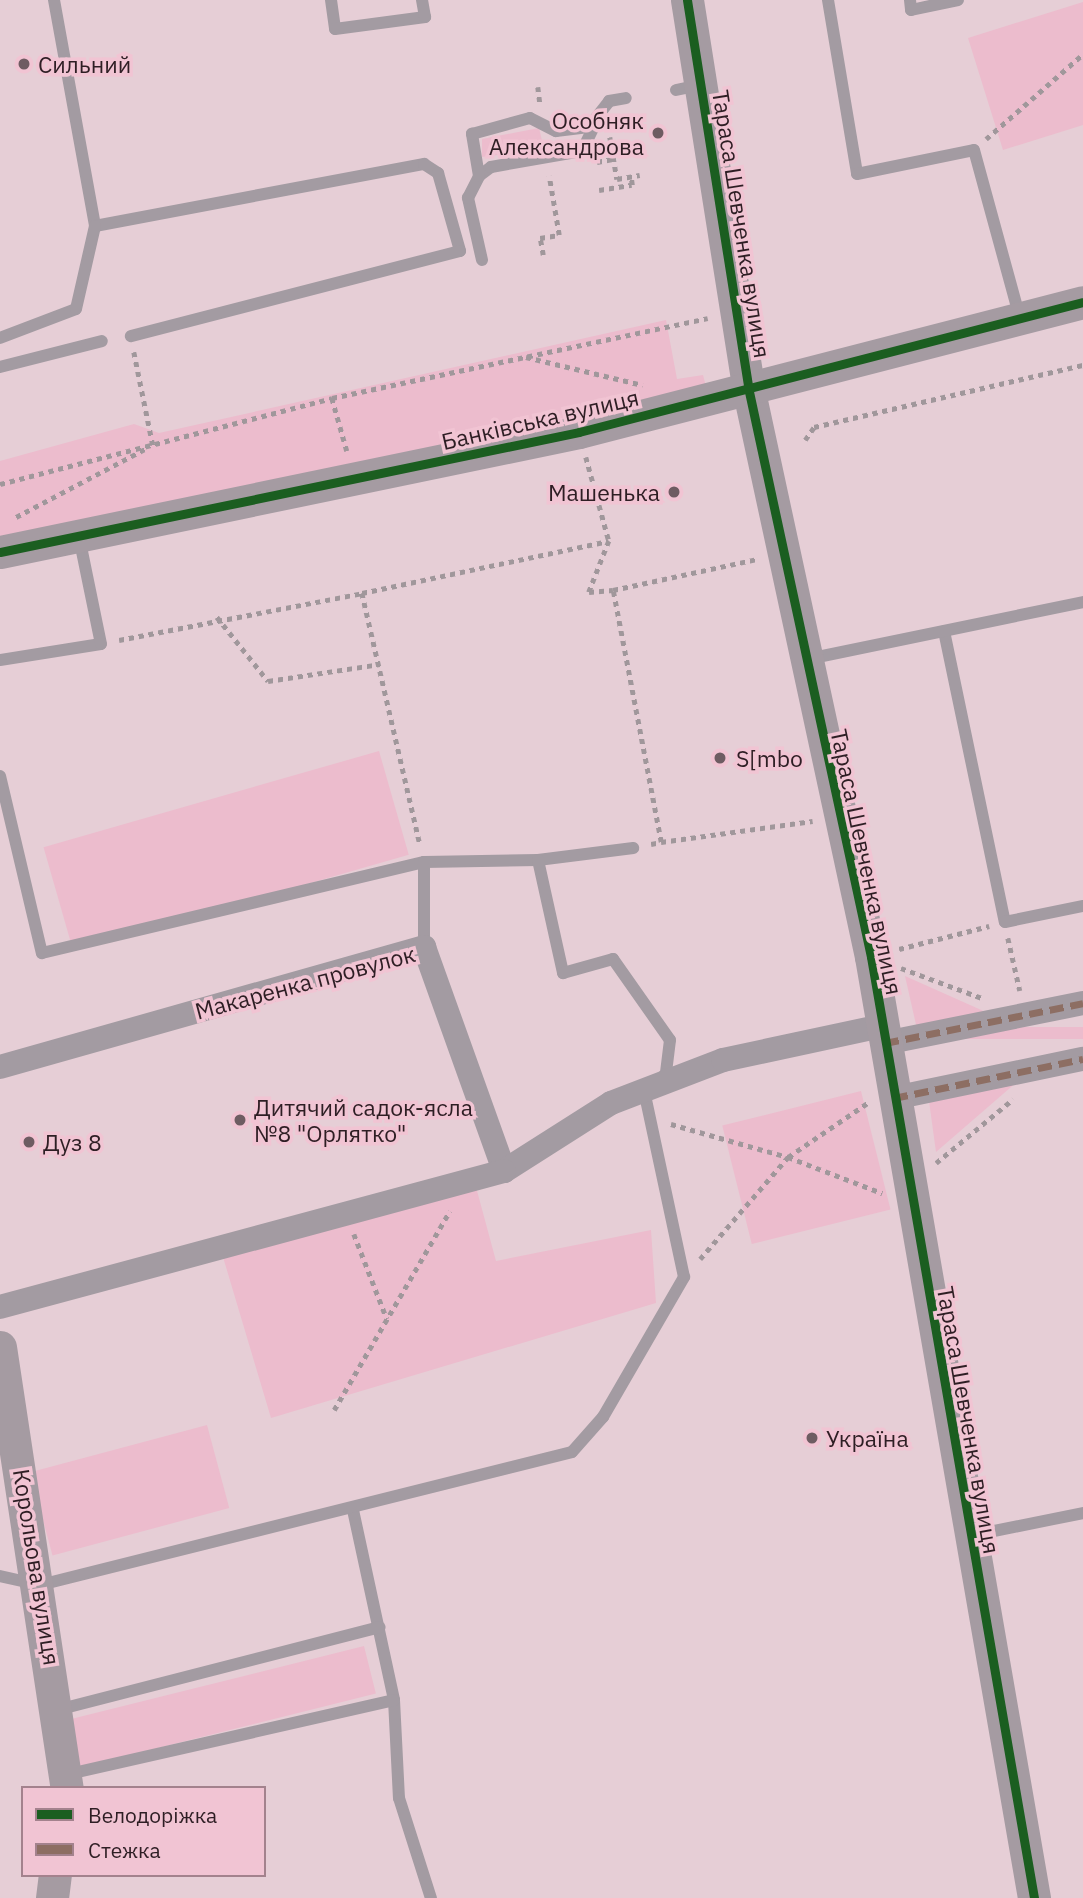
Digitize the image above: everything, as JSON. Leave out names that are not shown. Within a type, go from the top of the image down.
[{"type":"street","name":"Тараса Шевченка вулиця","points":[[687,0],[688,87],[736,312],[748,391],[781,554],[871,957],[910,1195],[1034,1898]]},
{"type":"street","name":"Банківська вулиця","points":[[0,552],[579,432],[748,391],[1083,302]]},
{"type":"street","name":"Макаренка провулок","points":[[0,1067],[424,947],[504,1171]]},
{"type":"street","points":[[0,1307],[504,1171],[611,1103],[643,1106],[723,1060],[1083,1003]]},
{"type":"street","points":[[893,1092],[1083,1059]]},
{"type":"street","name":"Корольова вулиця","points":[[0,1347],[40,1585],[68,1781]]},
{"type":"street","points":[[52,1898],[55,1877]]},
{"type":"lane","points":[[0,338],[76,309],[95,226],[54,0]]},
{"type":"lane","points":[[331,0],[335,29],[425,17],[422,0]]},
{"type":"lane","points":[[828,0],[857,174],[974,150],[1020,319]]},
{"type":"lane","points":[[910,0],[911,10],[958,0]]},
{"type":"lane","points":[[482,260],[468,198],[479,176],[491,167],[582,151],[604,105],[626,98]]},
{"type":"lane","points":[[479,176],[471,140],[477,130],[530,118],[565,131],[597,120]]},
{"type":"lane","points":[[95,226],[424,164],[438,173],[460,251],[131,335]]},
{"type":"lane","points":[[0,367],[102,341]]},
{"type":"lane","points":[[0,660],[101,644],[79,536]]},
{"type":"lane","points":[[804,660],[1083,602]]},
{"type":"lane","points":[[944,631],[1005,922],[1083,906]]},
{"type":"lane","points":[[0,776],[42,953],[424,862],[538,860],[633,848]]},
{"type":"lane","points":[[0,1576],[40,1585],[354,1510],[572,1452],[603,1417],[684,1277],[643,1106],[666,1074],[670,1040],[613,960],[563,973],[538,860]]},
{"type":"lane","points":[[424,862],[424,947]]},
{"type":"lane","points":[[354,1510],[394,1700],[399,1798],[431,1898]]},
{"type":"lane","points":[[970,1536],[1083,1513]]},
{"type":"lane","points":[[57,1710],[380,1627]]},
{"type":"lane","points":[[68,1781],[394,1700]]},
{"type":"path","points":[[974,150],[1083,54]]},
{"type":"path","points":[[604,105],[617,179],[640,175]]},
{"type":"path","points":[[543,255],[540,238],[559,235],[546,158]]},
{"type":"path","points":[[599,190],[632,185],[631,177]]},
{"type":"path","points":[[0,484],[332,398],[736,312]]},
{"type":"path","points":[[131,335],[154,444]]},
{"type":"path","points":[[522,356],[658,388]]},
{"type":"path","points":[[804,440],[814,427],[1083,365]]},
{"type":"path","points":[[332,398],[348,455]]},
{"type":"path","points":[[579,432],[609,541],[589,592],[613,590],[781,554]]},
{"type":"path","points":[[12,519],[154,444]]},
{"type":"path","points":[[101,644],[216,617],[362,593],[609,541]]},
{"type":"path","points":[[613,590],[661,842]]},
{"type":"path","points":[[362,593],[424,862]]},
{"type":"path","points":[[216,617],[268,681],[380,664]]},
{"type":"path","points":[[633,848],[838,817]]},
{"type":"path","points":[[871,957],[1005,922],[1025,1014]]},
{"type":"path","points":[[871,957],[1025,1014]]},
{"type":"path","points":[[643,1106],[788,1157],[910,1195],[1055,1065]]},
{"type":"path","points":[[684,1277],[788,1157],[893,1092]]},
{"type":"path","points":[[334,1410],[467,1181]]},
{"type":"path","points":[[346,1214],[387,1319]]},
{"type":"shaded area","points":[[1083,2],[1083,125],[1003,150],[968,38]]},
{"type":"shaded area","points":[[539,128],[544,149],[482,157],[482,139]]},
{"type":"shaded area","points":[[666,320],[677,379],[703,375],[707,390],[0,537],[0,461],[134,424],[159,433]]},
{"type":"shaded area","points":[[379,751],[409,855],[73,951],[44,847]]},
{"type":"shaded area","points":[[905,976],[988,1013],[917,1029]]},
{"type":"shaded area","points":[[944,1027],[1083,1027],[1083,1039],[944,1039]]},
{"type":"shaded area","points":[[1018,1081],[936,1152],[929,1101]]},
{"type":"shaded area","points":[[861,1091],[891,1209],[752,1244],[722,1126]]},
{"type":"shaded area","points":[[476,1187],[496,1261],[651,1230],[656,1303],[271,1418],[223,1257]]},
{"type":"shaded area","points":[[207,1425],[229,1508],[52,1555],[30,1472]]},
{"type":"shaded area","points":[[364,1646],[376,1694],[78,1768],[66,1720]]},
{"type":"marked path","points":[[885,1043],[1083,1003]]},
{"type":"marked path","points":[[894,1098],[1083,1059]]},
{"type":"cycle path","points":[[687,0],[748,387],[871,957],[1034,1898]]},
{"type":"cycle path","points":[[0,552],[579,432],[1083,302]]},
{"type":"place","name":"Сильний","points":[[24,64]]},
{"type":"place","name":"Особняк Александрова","points":[[658,133]]},
{"type":"place","name":"Машенька","points":[[674,492]]},
{"type":"place","name":"S[mbo","points":[[720,758]]},
{"type":"place","name":"Дитячий садок-ясла №8 \"Орлятко\"","points":[[240,1120]]},
{"type":"place","name":"Дуз 8","points":[[29,1142]]},
{"type":"place","name":"Україна","points":[[812,1438]]}]
